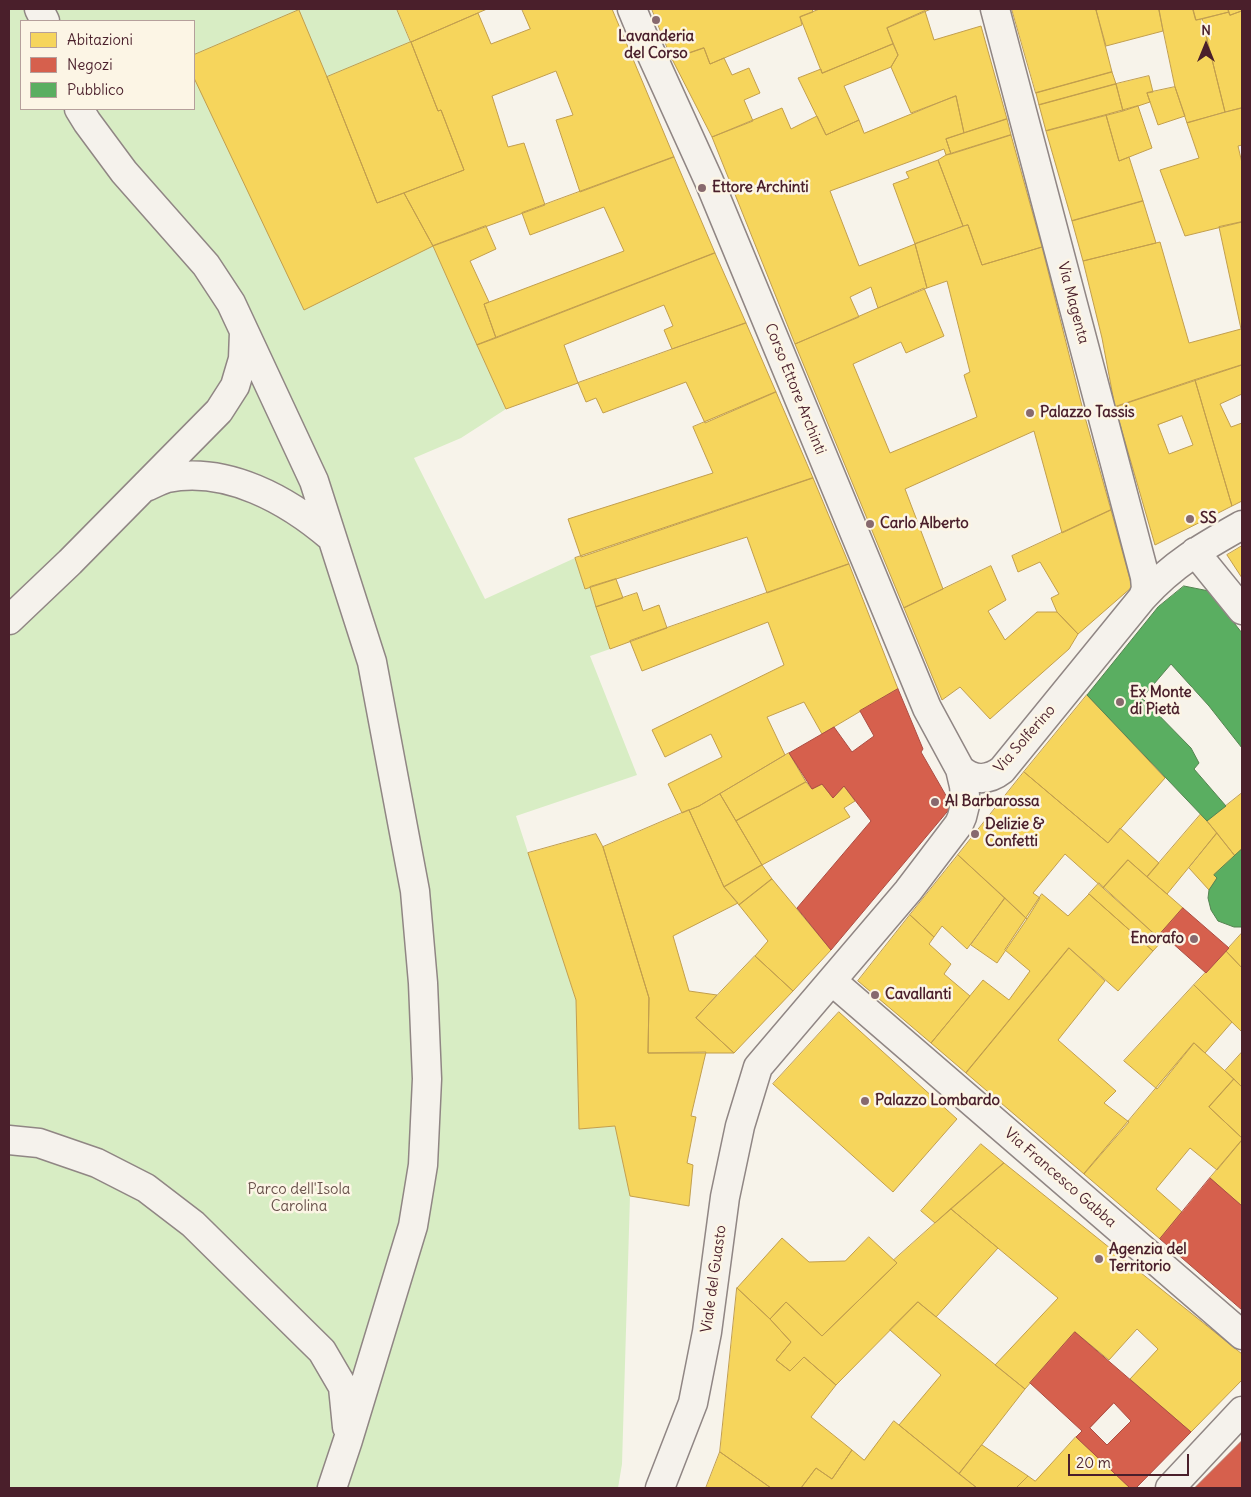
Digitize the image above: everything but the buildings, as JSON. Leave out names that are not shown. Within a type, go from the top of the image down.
[{"type":"street","name":"Corso Ettore Archinti","points":[[632,9],[709,180],[927,708],[960,770]]},
{"type":"street","name":"Via Magenta","points":[[995,9],[1145,576],[1146,589],[1143,597]]},
{"type":"street","points":[[81,110],[87,122],[124,172],[206,265],[231,303],[314,481],[372,662],[415,891],[423,983],[427,1079],[423,1165],[413,1226],[332,1488]]},
{"type":"street","points":[[9,620],[70,562],[219,411],[235,386],[243,359],[244,329]]},
{"type":"street","points":[[142,489],[166,479],[191,475],[216,477],[245,486],[285,503],[313,521],[332,538]]},
{"type":"street","name":"Via Solferino","points":[[960,770],[972,778],[980,779],[989,778],[1002,770],[1158,581],[1195,552],[1242,525]]},
{"type":"street","points":[[1195,552],[1242,610]]},
{"type":"street","points":[[832,981],[908,891],[959,824],[965,805],[964,786],[960,770]]},
{"type":"street","name":"Viale del Guasto","points":[[660,1488],[693,1403],[707,1332],[725,1196],[740,1126],[758,1067],[832,981]]},
{"type":"street","name":"Via Francesco Gabba","points":[[832,981],[1242,1335]]},
{"type":"street","points":[[9,1140],[38,1142],[97,1164],[146,1188],[193,1224],[322,1351],[343,1387],[348,1440]]},
{"type":"street","points":[[1170,1488],[1242,1412]]},
{"type":"green space","name":"Parco dell'Isola Carolina","points":[[9,9],[397,9],[438,111],[441,110],[464,170],[433,246],[506,409],[461,438],[414,458],[485,599],[575,558],[585,588],[590,587],[610,649],[590,656],[637,775],[516,816],[576,1000],[579,1129],[615,1126],[630,1196],[622,1464],[618,1488],[9,1488]]},
{"type":"place","name":"Lavanderia del Corso","points":[[656,20]]},
{"type":"place","name":"Ettore Archinti","points":[[702,188]]},
{"type":"place","name":"Palazzo Tassis","points":[[1030,413]]},
{"type":"place","name":"SS","points":[[1190,519]]},
{"type":"place","name":"Carlo Alberto","points":[[870,524]]},
{"type":"place","name":"Ex Monte di Pietà","points":[[1120,702]]},
{"type":"place","name":"Al Barbarossa","points":[[935,802]]},
{"type":"place","name":"Delizie & Confetti","points":[[975,834]]},
{"type":"place","name":"Enorafo","points":[[1194,939]]},
{"type":"place","name":"Cavallanti","points":[[875,995]]},
{"type":"place","name":"Palazzo Lombardo","points":[[865,1101]]},
{"type":"place","name":"Agenzia del Territorio","points":[[1099,1259]]}]
